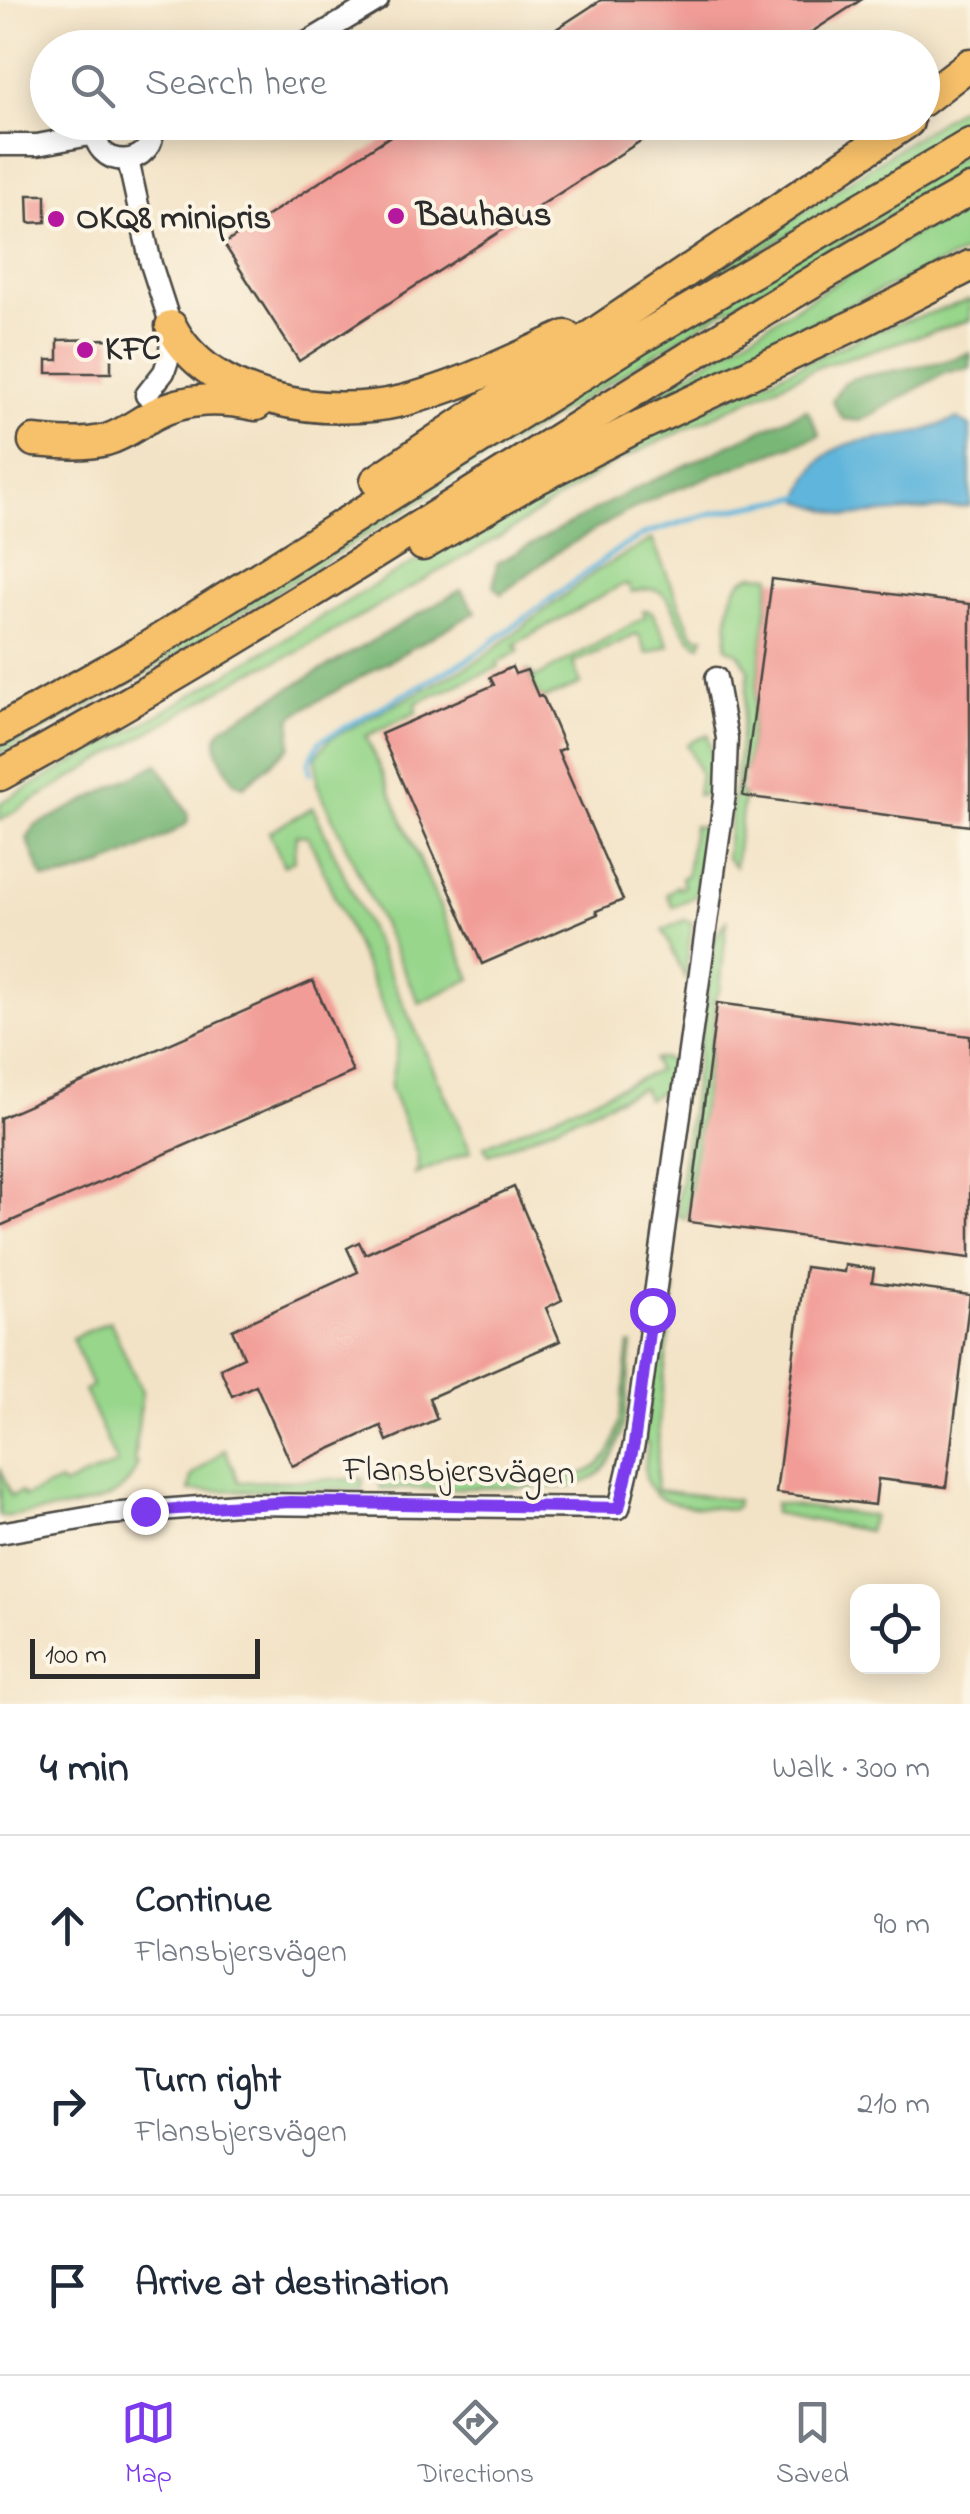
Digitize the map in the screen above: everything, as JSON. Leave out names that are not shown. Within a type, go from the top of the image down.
[{"type":"highway","points":[[940,87],[970,64]]},
{"type":"highway","points":[[940,101],[970,81]]},
{"type":"highway","points":[[34,441],[102,441],[167,409],[200,400],[332,414],[406,400],[456,384],[651,297],[697,256],[865,140]]},
{"type":"highway","points":[[0,715],[204,597],[881,140]]},
{"type":"highway","points":[[0,730],[160,640],[639,338],[970,144]]},
{"type":"highway","points":[[0,775],[230,644],[738,325],[970,190]]},
{"type":"highway","points":[[230,644],[344,593],[528,483],[631,430],[970,266]]},
{"type":"highway","points":[[867,319],[970,286]]},
{"type":"highway","points":[[170,326],[199,364],[244,390],[296,402],[362,408]]},
{"type":"street","points":[[328,30],[378,0]]},
{"type":"street","points":[[0,144],[38,145],[55,140]]},
{"type":"street","points":[[99,140],[104,153],[128,160],[143,153],[150,140]]},
{"type":"street","points":[[128,160],[170,326],[170,354],[164,372],[146,394]]},
{"type":"street","name":"Flansbjersvägen","points":[[0,1532],[110,1514],[237,1504],[619,1508],[634,1444],[725,794],[727,738],[716,678]]},
{"type":"green space","points":[[970,101],[970,129],[616,335],[911,140],[940,140],[940,121]]},
{"type":"green space","points":[[970,150],[970,169],[712,318],[134,681],[0,754],[0,735]]},
{"type":"green space","points":[[970,200],[970,250],[599,428]]},
{"type":"green space","points":[[970,300],[970,320],[818,367],[609,465],[508,532],[296,653],[249,673],[0,820],[0,803],[155,717],[581,467],[869,333]]},
{"type":"green space","points":[[970,353],[970,369],[947,372],[860,421],[843,419],[832,401],[843,383],[854,378]]},
{"type":"green space","points":[[807,409],[820,435],[664,494],[559,551],[501,594],[494,586],[497,563],[630,491]]},
{"type":"green space","points":[[652,539],[691,631],[698,637],[704,636],[701,645],[683,629],[668,599],[660,592],[632,592],[628,585],[622,585],[515,644],[519,651],[497,663],[499,667],[416,703],[417,712],[366,736],[471,979],[419,1003],[317,784],[316,756],[330,739],[478,661],[595,572]]},
{"type":"green space","points":[[753,575],[771,576],[746,770],[741,785],[735,785],[749,670],[739,654],[726,647],[728,616],[737,587]]},
{"type":"green space","points":[[461,590],[476,612],[292,717],[290,747],[244,786],[235,783],[217,747],[224,726]]},
{"type":"green space","points":[[643,611],[652,612],[669,645],[647,654],[638,634],[573,663],[581,684],[544,699],[541,695],[534,698],[537,692],[527,670],[535,678],[645,617]]},
{"type":"green space","points":[[708,734],[713,764],[709,796],[697,795],[700,774],[687,744]]},
{"type":"green space","points":[[158,764],[187,812],[185,825],[93,869],[43,878],[27,839],[35,826]]},
{"type":"green space","points":[[734,788],[744,795],[735,867],[726,857]]},
{"type":"green space","points":[[313,807],[471,1151],[414,1175],[418,1170],[417,1154],[390,1088],[398,1042],[308,836],[296,835],[294,860],[284,866],[269,832]]},
{"type":"green space","points":[[693,826],[704,827],[696,896],[673,907],[667,894],[677,886],[684,887],[681,878],[687,875]]},
{"type":"green space","points":[[684,920],[692,922],[685,978],[663,930]]},
{"type":"green space","points":[[727,921],[684,1219],[678,1215],[678,1199],[715,937]]},
{"type":"green space","points":[[653,1059],[674,1063],[668,1088],[647,1099],[642,1088],[489,1155],[484,1146],[657,1071]]},
{"type":"green space","points":[[675,1290],[660,1408],[656,1490],[737,1500],[732,1509],[673,1503],[654,1492],[646,1480],[648,1443],[643,1442],[665,1293]]},
{"type":"green space","points":[[110,1321],[142,1392],[134,1462],[138,1463],[132,1477],[119,1491],[93,1503],[0,1517],[0,1468],[11,1496],[21,1492],[24,1497],[117,1464],[84,1390],[92,1386],[72,1338]]},
{"type":"green space","points":[[629,1345],[621,1434],[602,1470],[586,1482],[563,1487],[381,1489],[379,1479],[578,1475],[592,1469],[606,1457],[613,1443]]},
{"type":"green space","points":[[225,1449],[239,1482],[363,1479],[362,1489],[189,1491],[192,1476]]},
{"type":"green space","points":[[775,1503],[873,1516],[868,1531],[774,1513]]},
{"type":"water","points":[[957,419],[970,426],[970,506],[847,516],[801,501],[810,475],[831,452],[856,442],[918,433]]},
{"type":"building","points":[[601,0],[861,0],[815,30],[555,30]]},
{"type":"building","name":"Bauhaus","points":[[384,140],[642,140],[299,361],[224,244]]},
{"type":"building","points":[[28,195],[46,195],[46,222],[29,223]]},
{"type":"building","name":"KFC","points":[[111,339],[111,373],[47,373],[47,360],[58,360],[58,340]]},
{"type":"building","points":[[772,579],[970,604],[970,826],[743,796]]},
{"type":"building","points":[[512,667],[515,674],[527,670],[538,696],[544,699],[565,748],[558,751],[623,900],[482,964],[381,734],[494,685],[490,677]]},
{"type":"building","points":[[313,981],[353,1072],[0,1226],[0,1118]]},
{"type":"building","points":[[717,1003],[970,1036],[970,1258],[689,1222]]},
{"type":"building","points":[[514,1187],[562,1300],[546,1308],[560,1341],[429,1398],[437,1419],[387,1441],[381,1426],[292,1466],[256,1385],[232,1396],[220,1368],[244,1357],[232,1330],[358,1272],[347,1248],[359,1242],[365,1254]]},
{"type":"building","points":[[845,1265],[874,1269],[872,1282],[970,1295],[946,1487],[878,1479],[875,1505],[776,1493],[805,1267],[844,1272]]},
{"type":"waterway","points":[[310,773],[309,762],[320,741],[472,657],[617,550],[647,533],[713,513],[805,496]]},
{"type":"place","name":"Bauhaus","points":[[396,216]]},
{"type":"place","name":"OKQ8 minipris","points":[[56,219]]},
{"type":"place","name":"KFC","points":[[85,350]]},
{"type":"route","points":[[145,1511],[290,1502],[619,1508],[634,1444],[652,1310]]}]
